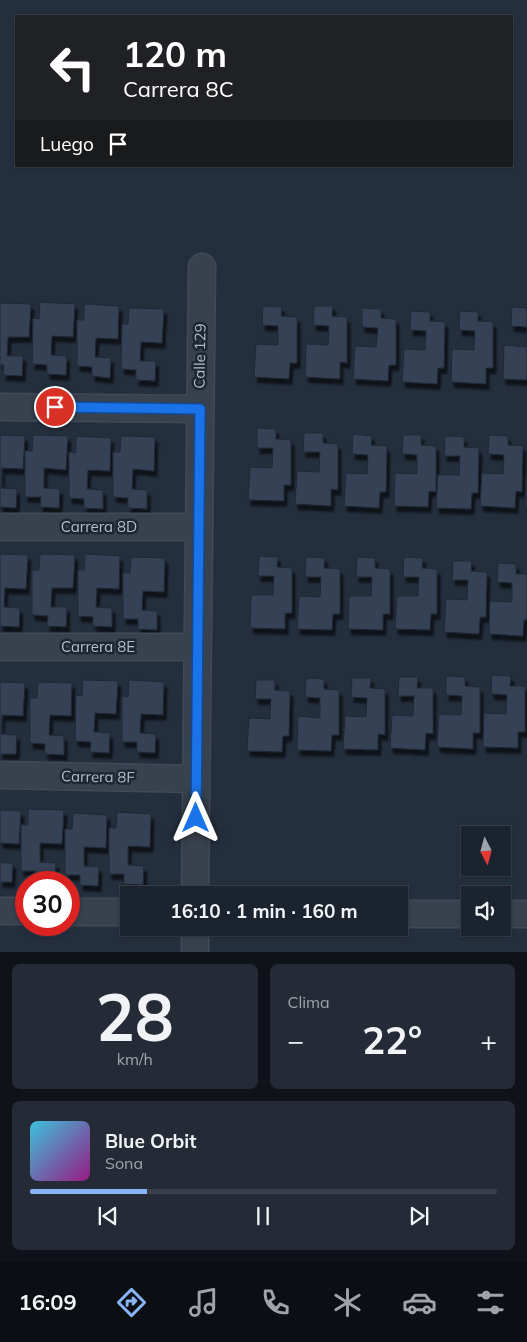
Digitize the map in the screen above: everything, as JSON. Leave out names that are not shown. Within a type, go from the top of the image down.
[{"type":"street","name":"Calle 129","points":[[196,886],[202,267]]},
{"type":"street","points":[[0,406],[200,409]]},
{"type":"street","name":"Carrera 8D","points":[[0,526],[199,527]]},
{"type":"street","name":"Carrera 8E","points":[[0,647],[197,646]]},
{"type":"street","name":"Carrera 8F","points":[[0,775],[196,779]]},
{"type":"street","points":[[0,911],[15,911]]},
{"type":"street","points":[[80,912],[120,912]]},
{"type":"street","points":[[408,914],[461,914]]},
{"type":"street","points":[[511,914],[527,914]]},
{"type":"street","points":[[195,936],[195,952]]},
{"type":"building","points":[[40,302],[75,304],[73,337],[52,336],[51,355],[67,356],[66,375],[47,374],[47,365],[32,364],[33,318],[39,319]]},
{"type":"building","points":[[0,303],[31,304],[29,337],[8,337],[7,356],[23,356],[22,376],[3,375],[4,365],[0,365]]},
{"type":"building","points":[[84,304],[119,306],[118,339],[96,338],[95,357],[111,358],[110,378],[92,376],[92,367],[77,366],[77,320],[84,320]]},
{"type":"building","points":[[263,306],[282,307],[281,316],[297,317],[297,363],[290,363],[289,379],[254,377],[256,344],[278,345],[278,326],[262,325]]},
{"type":"building","points":[[314,306],[333,306],[332,316],[347,317],[347,363],[340,362],[340,379],[305,377],[306,344],[328,345],[329,326],[313,325]]},
{"type":"building","points":[[512,307],[527,308],[527,327],[511,326]]},
{"type":"building","points":[[129,308],[164,309],[162,343],[141,342],[140,361],[156,361],[155,381],[136,380],[136,370],[121,369],[122,324],[128,324]]},
{"type":"building","points":[[362,308],[381,309],[381,318],[396,319],[396,365],[389,365],[388,381],[353,379],[355,346],[376,347],[378,328],[362,327]]},
{"type":"building","points":[[411,311],[430,312],[430,321],[445,322],[444,368],[438,368],[437,384],[402,382],[404,349],[425,350],[426,331],[410,330]]},
{"type":"building","points":[[460,311],[478,312],[478,321],[493,322],[493,368],[486,368],[486,384],[451,382],[452,349],[474,350],[475,331],[459,330]]},
{"type":"building","points":[[527,327],[527,380],[503,379],[504,345],[526,347]]},
{"type":"building","points":[[257,428],[276,429],[276,439],[291,440],[291,485],[284,485],[284,501],[248,500],[250,467],[272,468],[273,448],[257,448]]},
{"type":"building","points":[[304,433],[323,433],[323,443],[338,444],[338,490],[331,489],[331,506],[295,504],[297,471],[319,472],[320,452],[303,452]]},
{"type":"building","points":[[353,434],[372,436],[371,445],[387,446],[386,492],[380,492],[379,508],[344,506],[346,473],[367,474],[368,455],[352,454]]},
{"type":"building","points":[[0,435],[25,436],[23,469],[2,468],[1,488],[17,489],[16,508],[0,507]]},
{"type":"building","points":[[33,435],[68,436],[66,470],[44,468],[44,488],[60,489],[59,508],[40,507],[41,497],[25,497],[25,451],[32,451]]},
{"type":"building","points":[[403,435],[421,435],[421,445],[436,446],[436,492],[429,491],[428,507],[394,506],[395,473],[417,474],[417,455],[402,454]]},
{"type":"building","points":[[489,435],[508,436],[508,445],[523,446],[522,492],[516,491],[515,508],[480,506],[482,473],[503,474],[504,455],[488,454]]},
{"type":"building","points":[[76,436],[111,438],[110,471],[88,470],[87,489],[103,490],[103,509],[84,508],[84,499],[69,498],[69,452],[76,453]]},
{"type":"building","points":[[121,436],[155,437],[154,471],[133,469],[132,489],[147,490],[147,509],[128,508],[128,498],[113,497],[113,452],[120,452]]},
{"type":"building","points":[[445,436],[464,437],[464,447],[479,448],[478,493],[472,493],[471,509],[436,508],[438,475],[459,475],[460,456],[444,456]]},
{"type":"building","points":[[527,475],[527,508],[525,507]]},
{"type":"building","points":[[0,554],[28,555],[26,589],[5,588],[4,607],[20,608],[19,627],[0,626]]},
{"type":"building","points":[[40,554],[75,555],[73,588],[52,588],[51,607],[67,607],[66,627],[47,626],[48,616],[32,615],[32,570],[39,570]]},
{"type":"building","points":[[85,554],[120,556],[119,589],[97,588],[96,607],[112,608],[112,627],[93,626],[93,617],[78,616],[78,570],[84,570]]},
{"type":"building","points":[[259,556],[278,557],[277,567],[292,568],[292,613],[285,613],[285,629],[250,628],[251,595],[273,595],[274,576],[258,576]]},
{"type":"building","points":[[131,557],[165,558],[164,592],[143,591],[142,610],[157,611],[157,630],[138,629],[138,619],[123,619],[123,573],[130,573]]},
{"type":"building","points":[[306,557],[325,558],[324,568],[340,569],[340,614],[333,614],[332,630],[297,629],[299,596],[320,597],[321,577],[305,577]]},
{"type":"building","points":[[357,557],[375,558],[375,568],[390,569],[390,614],[383,614],[383,630],[348,629],[349,596],[371,596],[372,577],[356,577]]},
{"type":"building","points":[[404,557],[423,558],[422,568],[437,569],[437,614],[431,614],[430,630],[395,629],[397,596],[418,596],[419,577],[403,577]]},
{"type":"building","points":[[453,561],[472,561],[471,571],[487,572],[486,617],[480,617],[479,634],[444,632],[446,599],[467,600],[468,580],[452,580]]},
{"type":"building","points":[[498,563],[516,564],[516,574],[527,574],[527,620],[524,620],[523,636],[489,634],[490,601],[512,602],[512,583],[497,582]]},
{"type":"building","points":[[492,675],[511,676],[510,686],[525,686],[525,732],[518,732],[518,748],[483,747],[484,713],[506,714],[507,695],[491,694]]},
{"type":"building","points":[[446,676],[465,677],[465,686],[480,687],[480,733],[473,733],[473,749],[437,747],[439,714],[461,715],[462,696],[446,695]]},
{"type":"building","points":[[399,677],[418,677],[417,688],[433,688],[433,734],[426,733],[425,750],[390,748],[392,715],[413,716],[414,696],[398,696]]},
{"type":"building","points":[[306,678],[324,679],[324,689],[339,690],[339,735],[332,735],[331,751],[297,750],[298,716],[320,718],[320,698],[305,697]]},
{"type":"building","points":[[352,678],[371,678],[370,688],[385,689],[385,735],[378,734],[378,750],[343,749],[345,716],[366,717],[367,698],[351,697]]},
{"type":"building","points":[[83,680],[118,681],[116,714],[95,713],[94,732],[110,733],[109,753],[90,752],[91,742],[75,741],[76,695],[82,696]]},
{"type":"building","points":[[129,680],[164,682],[163,715],[141,714],[140,733],[156,734],[155,753],[137,752],[137,742],[122,742],[122,696],[128,697]]},
{"type":"building","points":[[256,680],[275,680],[275,690],[290,691],[289,736],[283,736],[282,752],[247,751],[249,718],[270,719],[271,699],[255,699]]},
{"type":"building","points":[[0,682],[25,683],[23,716],[2,715],[1,734],[17,735],[16,754],[0,754]]},
{"type":"building","points":[[38,682],[72,683],[71,716],[50,715],[49,735],[64,736],[64,755],[45,754],[45,744],[30,743],[30,698],[37,698]]},
{"type":"building","points":[[28,809],[64,810],[62,844],[40,843],[40,862],[56,863],[56,871],[21,871],[21,825],[28,825]]},
{"type":"building","points":[[0,810],[21,811],[19,844],[0,843]]},
{"type":"building","points":[[117,812],[151,814],[150,847],[128,846],[128,865],[144,866],[143,885],[124,884],[124,874],[109,874],[109,828],[116,828]]},
{"type":"building","points":[[73,813],[107,815],[106,848],[84,847],[84,866],[99,867],[98,886],[80,885],[80,871],[65,871],[65,829],[72,829]]},
{"type":"building","points":[[0,863],[13,863],[12,882],[0,882]]},
{"type":"route","points":[[55,407],[200,409],[196,818]]}]
